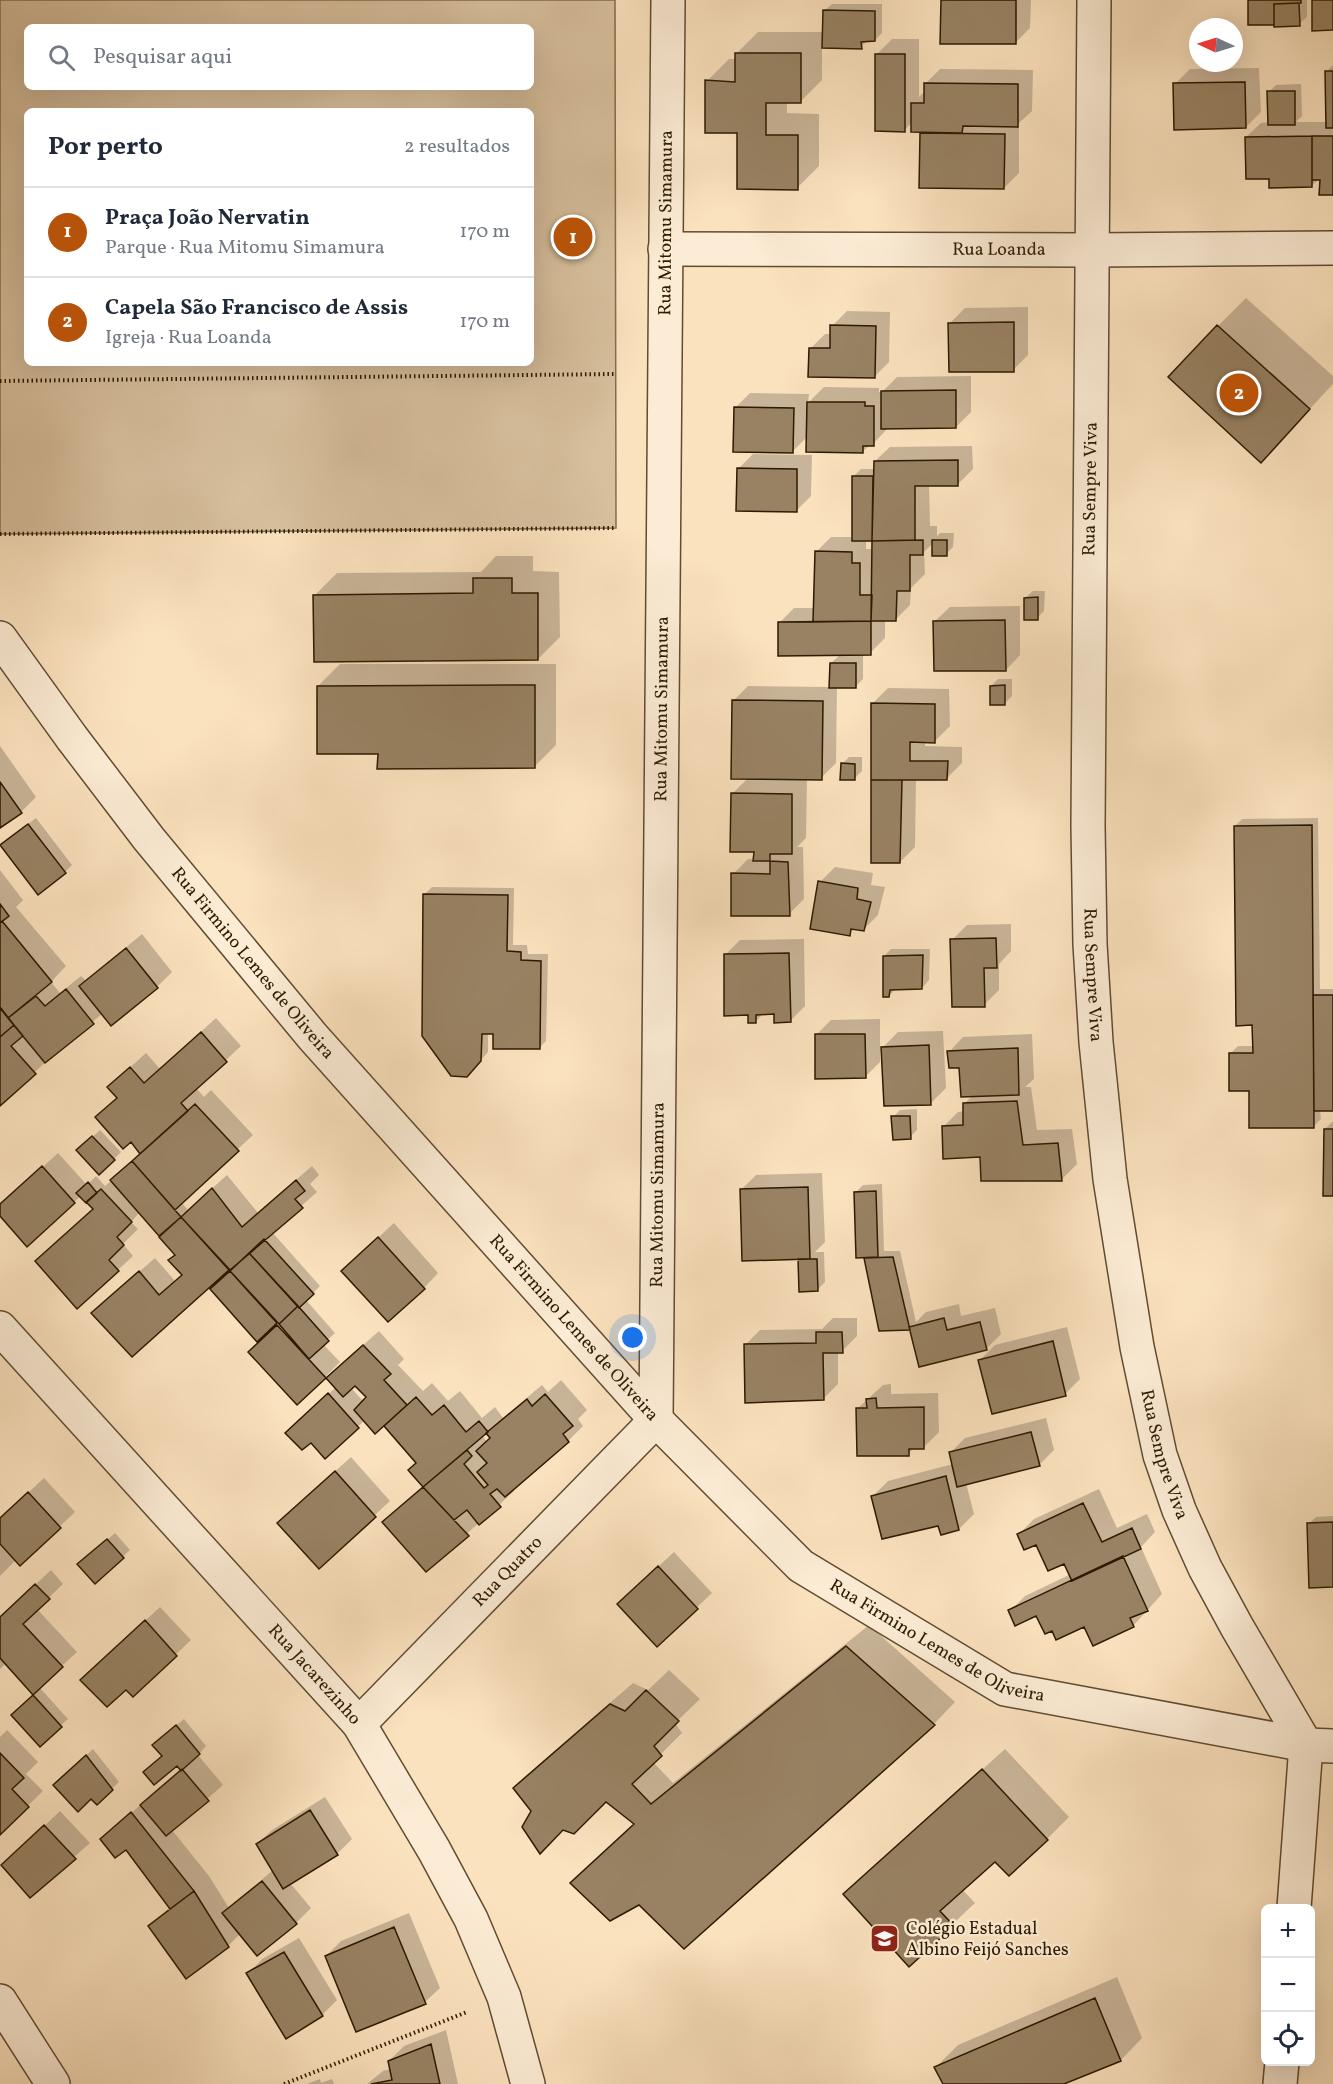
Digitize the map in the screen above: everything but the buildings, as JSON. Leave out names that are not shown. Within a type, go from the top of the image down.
[{"type":"street","name":"Rua Mitomu Simamura","points":[[656,1420],[668,0]]},
{"type":"street","name":"Rua Sempre Viva","points":[[1094,0],[1088,826],[1090,932],[1096,1042],[1111,1191],[1137,1347],[1160,1455],[1175,1499],[1205,1568],[1237,1627],[1320,1745]]},
{"type":"street","name":"Rua Loanda","points":[[665,249],[1333,248]]},
{"type":"street","name":"Rua Firmino Lemes de Oliveira","points":[[0,638],[111,790],[226,934],[314,1037],[656,1420],[801,1566],[1005,1689],[1320,1745]]},
{"type":"street","name":"Rua Jacarezinho","points":[[0,1328],[359,1724],[434,1850],[471,1919],[504,1997],[528,2084]]},
{"type":"street","name":"Rua Quatro","points":[[359,1724],[656,1420]]},
{"type":"street","points":[[1295,1904],[1320,1745]]},
{"type":"street","points":[[0,2001],[53,2084]]},
{"type":"street","points":[[1280,2084],[1282,2066]]},
{"type":"path","points":[[0,381],[615,374]]},
{"type":"path","points":[[0,534],[616,528]]},
{"type":"path","points":[[284,2084],[504,1997]]},
{"type":"shaded area","points":[[0,0],[615,0],[616,528],[0,534]]},
{"type":"place","name":"Praça João Nervatin","points":[[573,237]]},
{"type":"place","name":"Capela São Francisco de Assis","points":[[1239,393]]},
{"type":"place","name":"Colégio Estadual Albino Feijó Sanches","points":[[885,1939]]}]
